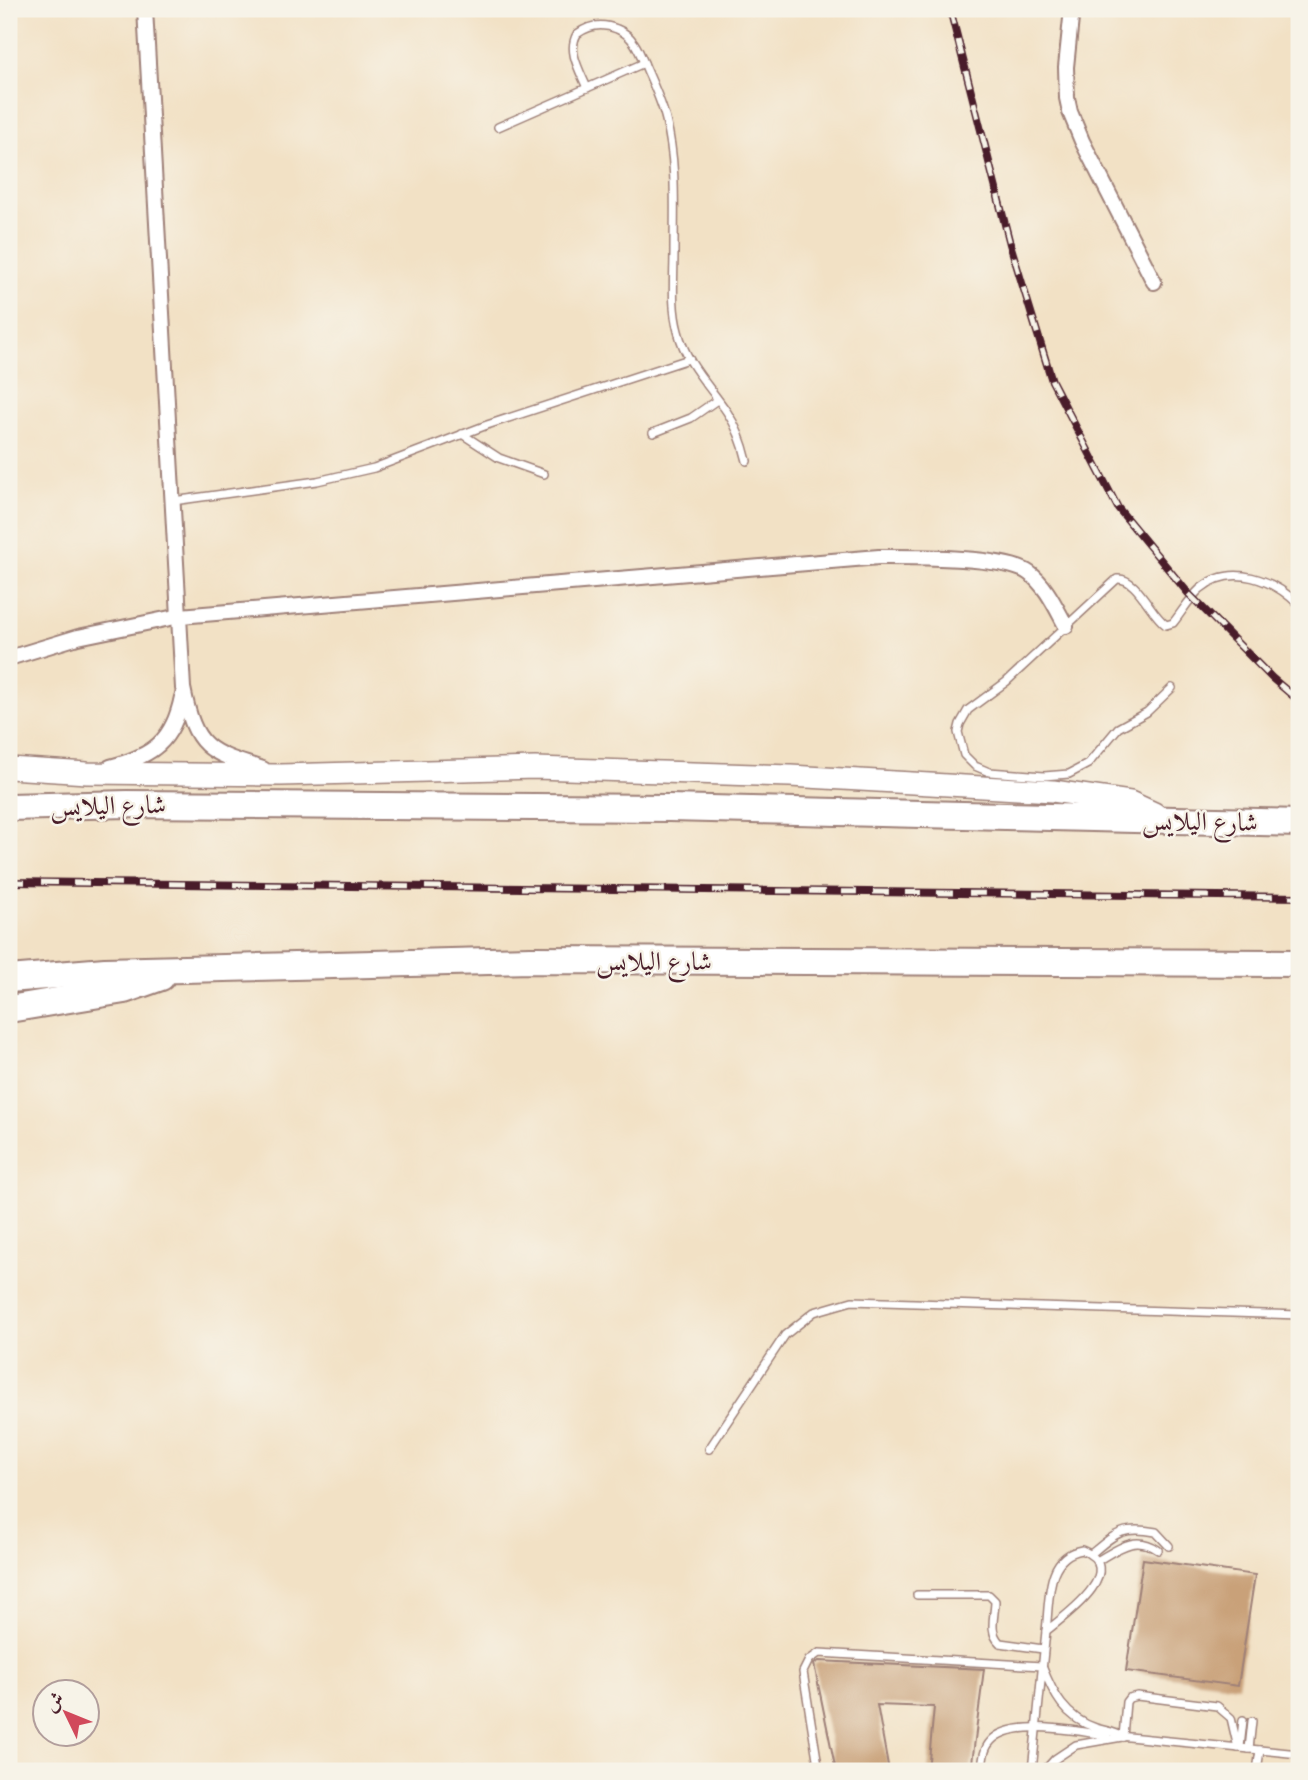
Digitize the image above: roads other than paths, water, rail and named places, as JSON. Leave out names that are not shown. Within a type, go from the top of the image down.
[{"type":"highway","name":"شارع اليلايس","points":[[9,807],[127,804],[669,808],[1299,823]]},
{"type":"highway","name":"شارع اليلايس","points":[[9,979],[106,971],[531,960],[1299,963]]},
{"type":"highway","points":[[9,1009],[124,990],[189,968]]},
{"type":"street","points":[[145,9],[183,688],[190,721],[195,732],[210,748],[228,758],[281,775]]},
{"type":"street","points":[[1072,9],[1066,67],[1070,112],[1154,282]]},
{"type":"street","points":[[9,658],[78,637],[180,616],[850,559],[909,557],[1020,567],[1036,579],[1066,626]]},
{"type":"street","points":[[87,773],[133,761],[153,750],[174,725],[183,688]]},
{"type":"street","points":[[9,768],[87,773],[281,775],[535,768],[951,783],[1053,791],[1130,802],[1154,813],[1162,820]]},
{"type":"lane","points":[[587,88],[573,53],[572,46],[577,34],[588,28],[605,26],[623,31],[635,43],[644,63],[666,118],[671,142],[674,168],[674,313],[678,333],[688,359],[738,433],[747,461]]},
{"type":"lane","points":[[498,127],[644,63]]},
{"type":"lane","points":[[173,501],[345,475],[688,359]]},
{"type":"lane","points":[[653,433],[691,418],[718,400]]},
{"type":"lane","points":[[462,434],[499,458],[544,474]]},
{"type":"lane","points":[[1172,688],[1147,712],[1118,728],[1097,757],[1078,771],[1044,776],[989,772],[975,766],[964,755],[958,740],[963,716],[968,709],[1013,676],[1113,582],[1122,578],[1132,583],[1166,625],[1172,623],[1202,587],[1222,578],[1245,576],[1267,582],[1290,595],[1299,605]]},
{"type":"lane","points":[[709,1449],[785,1335],[814,1312],[839,1303],[852,1301],[1299,1315]]},
{"type":"lane","points":[[1091,1554],[1116,1533],[1126,1530],[1156,1532],[1169,1546]]},
{"type":"lane","points":[[1097,1561],[1131,1542],[1141,1542],[1158,1550]]},
{"type":"lane","points":[[1032,1771],[1043,1649],[1054,1570],[1061,1559],[1071,1552],[1083,1550],[1091,1554],[1097,1561],[1099,1570],[1096,1580],[1084,1600],[1046,1631]]},
{"type":"lane","points":[[917,1595],[989,1595],[995,1601],[995,1639],[1000,1643],[1043,1649]]},
{"type":"lane","points":[[819,1771],[803,1672],[808,1660],[819,1653],[1042,1666]]},
{"type":"lane","points":[[1042,1666],[1057,1700],[1074,1717],[1085,1724],[1116,1732],[1123,1737]]},
{"type":"lane","points":[[1123,1737],[1126,1702],[1136,1696],[1217,1706],[1231,1718],[1239,1748]]},
{"type":"lane","points":[[1239,1748],[1243,1720]]},
{"type":"lane","points":[[1250,1749],[1252,1721]]},
{"type":"lane","points":[[982,1771],[985,1750],[996,1735],[1014,1729],[1036,1727],[1299,1754]]},
{"type":"lane","points":[[1044,1771],[1055,1759],[1076,1745],[1123,1737]]},
{"type":"lane","points":[[1258,1771],[1260,1750]]},
{"type":"lane","points":[[445,1771],[456,1766],[467,1766],[478,1771]]},
{"type":"railway","points":[[950,9],[1010,244],[1052,381],[1118,508],[1188,593],[1272,678],[1299,701]]},
{"type":"railway","points":[[9,882],[1299,897]]}]
